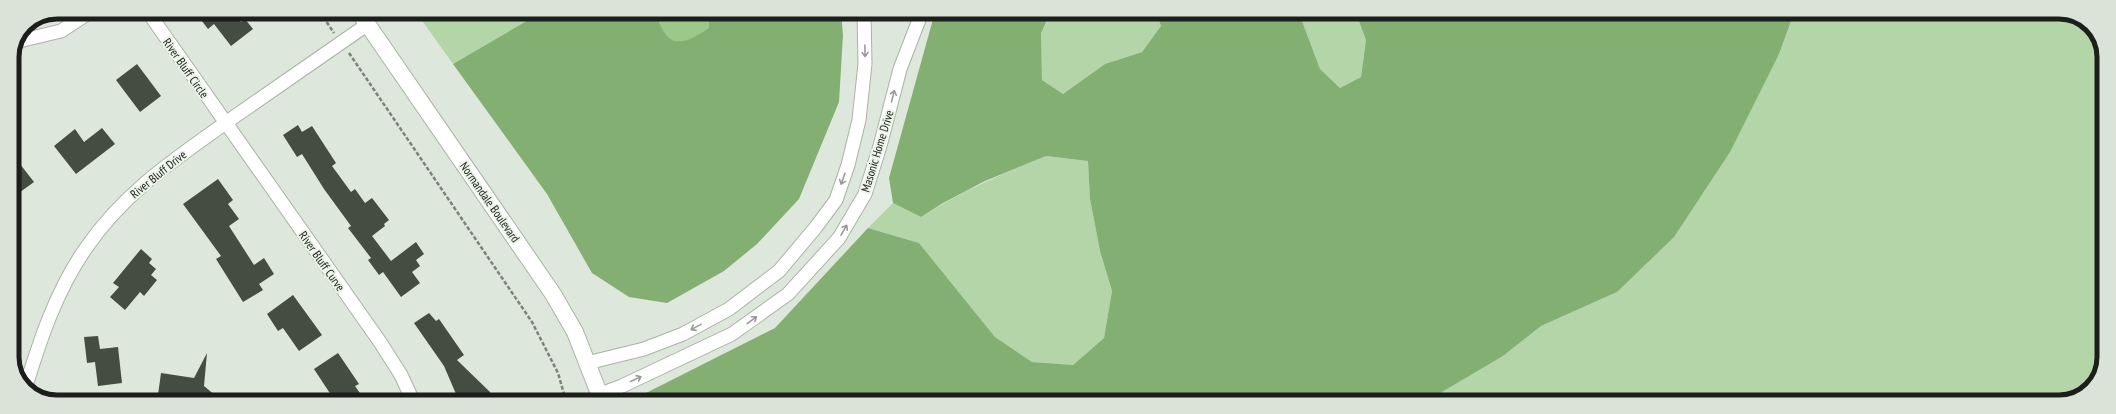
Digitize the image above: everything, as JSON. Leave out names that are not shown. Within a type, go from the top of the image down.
[{"type":"street","points":[[23,40],[61,31],[79,19]]},
{"type":"street","name":"River Bluff Circle","points":[[153,19],[225,124]]},
{"type":"street","name":"River Bluff Drive","points":[[28,381],[46,326],[63,286],[86,248],[112,214],[142,184],[341,42],[363,19]]},
{"type":"street","name":"Normandale Boulevard","points":[[365,19],[553,294],[575,332],[600,395]]},
{"type":"street","name":"Masonic Home Drive","points":[[588,363],[651,347],[683,334],[729,309],[779,271],[816,227],[836,200],[848,165],[859,120],[865,64],[864,19]]},
{"type":"street","name":"Masonic Home Drive","points":[[606,395],[622,386],[732,334],[788,294],[839,238],[865,194],[880,146],[900,69],[919,19]]},
{"type":"street","name":"River Bluff Curve","points":[[225,124],[380,342],[401,375],[410,395]]},
{"type":"path","points":[[325,19],[532,322],[558,373],[564,395]]},
{"type":"shaded area","points":[[421,19],[530,19],[453,64]]},
{"type":"shaded area","points":[[530,19],[842,19],[843,35],[839,102],[799,199],[757,244],[724,271],[667,303],[629,297],[592,273],[547,194],[453,64]]},
{"type":"shaded area","points":[[658,19],[709,19],[709,28],[688,40],[676,41],[671,39],[663,30]]},
{"type":"shaded area","points":[[933,19],[1048,19],[1041,33],[1042,80],[1063,94],[1105,64],[1142,52],[1161,26],[1158,19],[1301,19],[1320,69],[1340,88],[1361,77],[1366,40],[1358,19],[1792,19],[1779,54],[1730,152],[1674,237],[1617,292],[1541,326],[1503,356],[1437,395],[642,395],[775,328],[868,228],[919,243],[995,337],[1032,362],[1073,365],[1104,338],[1112,291],[1100,251],[1090,199],[1088,161],[1046,156],[985,181],[943,203],[921,217],[893,203],[889,178]]},
{"type":"shaded area","points":[[1048,19],[1158,19],[1161,26],[1142,52],[1105,64],[1063,94],[1042,80],[1041,33]]},
{"type":"shaded area","points":[[1301,19],[1358,19],[1366,40],[1361,77],[1340,88],[1320,69]]},
{"type":"shaded area","points":[[1792,19],[2059,19],[2078,24],[2088,32],[2094,42],[2097,54],[2097,357],[2094,372],[2086,384],[2076,391],[2059,395],[1437,395],[1503,356],[1541,326],[1617,292],[1779,54]]},
{"type":"shaded area","points":[[1046,156],[1088,161],[1090,199],[1100,251],[1112,291],[1104,338],[1073,365],[1032,362],[995,337],[919,243],[868,228],[893,203],[921,217],[967,191]]},
{"type":"building","points":[[200,19],[239,19],[241,22],[245,19],[253,29],[231,46],[214,24],[208,29]]},
{"type":"building","points":[[137,64],[161,96],[140,112],[116,80]]},
{"type":"building","points":[[298,125],[302,132],[312,126],[336,163],[332,166],[351,192],[355,189],[365,203],[372,198],[389,220],[384,224],[385,226],[372,236],[391,261],[416,242],[424,254],[416,260],[420,266],[412,272],[420,283],[401,297],[383,272],[379,275],[368,260],[371,258],[348,228],[351,226],[324,189],[302,154],[297,157],[283,135]]},
{"type":"building","points":[[102,128],[115,144],[76,174],[54,146],[75,129],[84,142]]},
{"type":"building","points":[[20,164],[34,182],[19,193]]},
{"type":"building","points":[[218,179],[233,200],[228,204],[239,219],[229,226],[254,265],[264,258],[274,274],[259,284],[263,290],[243,302],[216,259],[221,256],[183,204]]},
{"type":"building","points":[[141,249],[152,259],[149,263],[156,269],[151,275],[157,280],[144,296],[140,292],[125,310],[110,297],[119,287],[113,283]]},
{"type":"building","points":[[293,295],[322,335],[299,351],[283,328],[278,331],[267,314]]},
{"type":"building","points":[[429,313],[436,321],[439,319],[464,355],[457,360],[491,395],[456,395],[444,366],[414,323]]},
{"type":"building","points":[[98,336],[100,349],[118,347],[122,383],[98,386],[95,362],[87,363],[84,337]]},
{"type":"building","points":[[207,353],[204,386],[215,395],[158,395],[161,373],[194,378]]},
{"type":"building","points":[[338,353],[359,384],[355,386],[361,395],[331,395],[314,369]]}]
